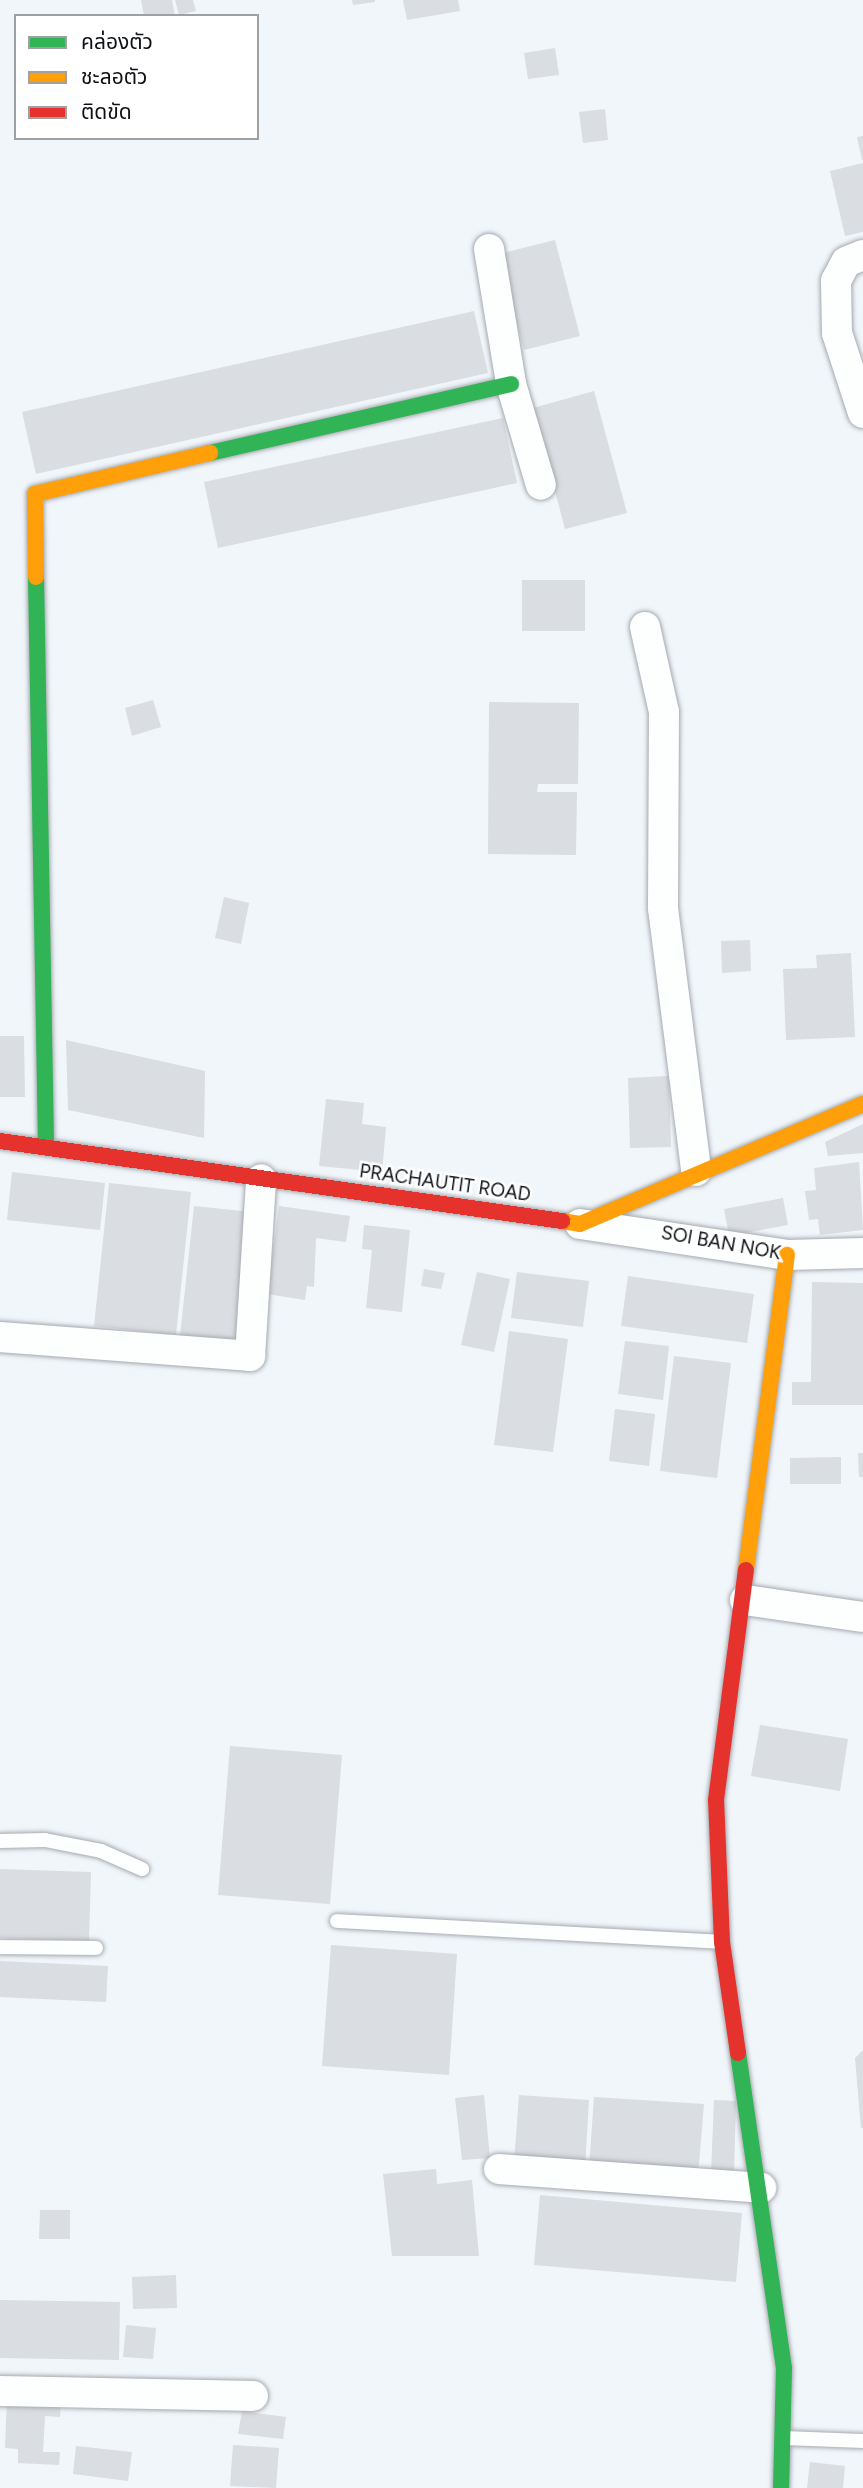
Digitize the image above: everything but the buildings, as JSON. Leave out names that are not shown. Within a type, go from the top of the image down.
[{"type":"street","points":[[489,249],[511,384],[541,485]]},
{"type":"street","points":[[863,256],[846,262],[836,281],[837,333],[863,414]]},
{"type":"street","points":[[46,1147],[34,494],[511,384]]},
{"type":"street","points":[[645,627],[664,712],[663,908],[696,1171]]},
{"type":"street","points":[[580,1224],[696,1171],[863,1104]]},
{"type":"street","name":"PRACHAUTIT ROAD","points":[[0,1141],[580,1224]]},
{"type":"street","points":[[0,1337],[250,1356],[261,1179]]},
{"type":"street","name":"SOI BAN NOK","points":[[580,1224],[787,1255],[863,1253]]},
{"type":"street","points":[[781,2488],[784,2368],[761,2188],[722,1942],[716,1800],[745,1600],[787,1255]]},
{"type":"street","points":[[745,1600],[863,1617]]},
{"type":"street","points":[[499,2169],[761,2188]]},
{"type":"street","points":[[0,2390],[253,2396]]},
{"type":"lane","points":[[0,1841],[45,1840],[101,1851],[142,1869]]},
{"type":"lane","points":[[337,1921],[722,1942]]},
{"type":"lane","points":[[0,1947],[96,1948]]},
{"type":"lane","points":[[783,2438],[863,2441]]},
{"type":"traffic: fast","points":[[210,453],[511,384]]},
{"type":"traffic: fast","points":[[36,577],[46,1147]]},
{"type":"traffic: fast","points":[[738,2053],[784,2368],[781,2488]]},
{"type":"traffic: slow","points":[[36,577],[35,494],[210,453]]},
{"type":"traffic: slow","points":[[562,1221],[580,1224],[863,1104]]},
{"type":"traffic: slow","points":[[746,1570],[787,1255]]},
{"type":"traffic: jam","points":[[0,1141],[562,1221]]},
{"type":"traffic: jam","points":[[738,2053],[722,1942],[716,1800],[746,1570]]}]
